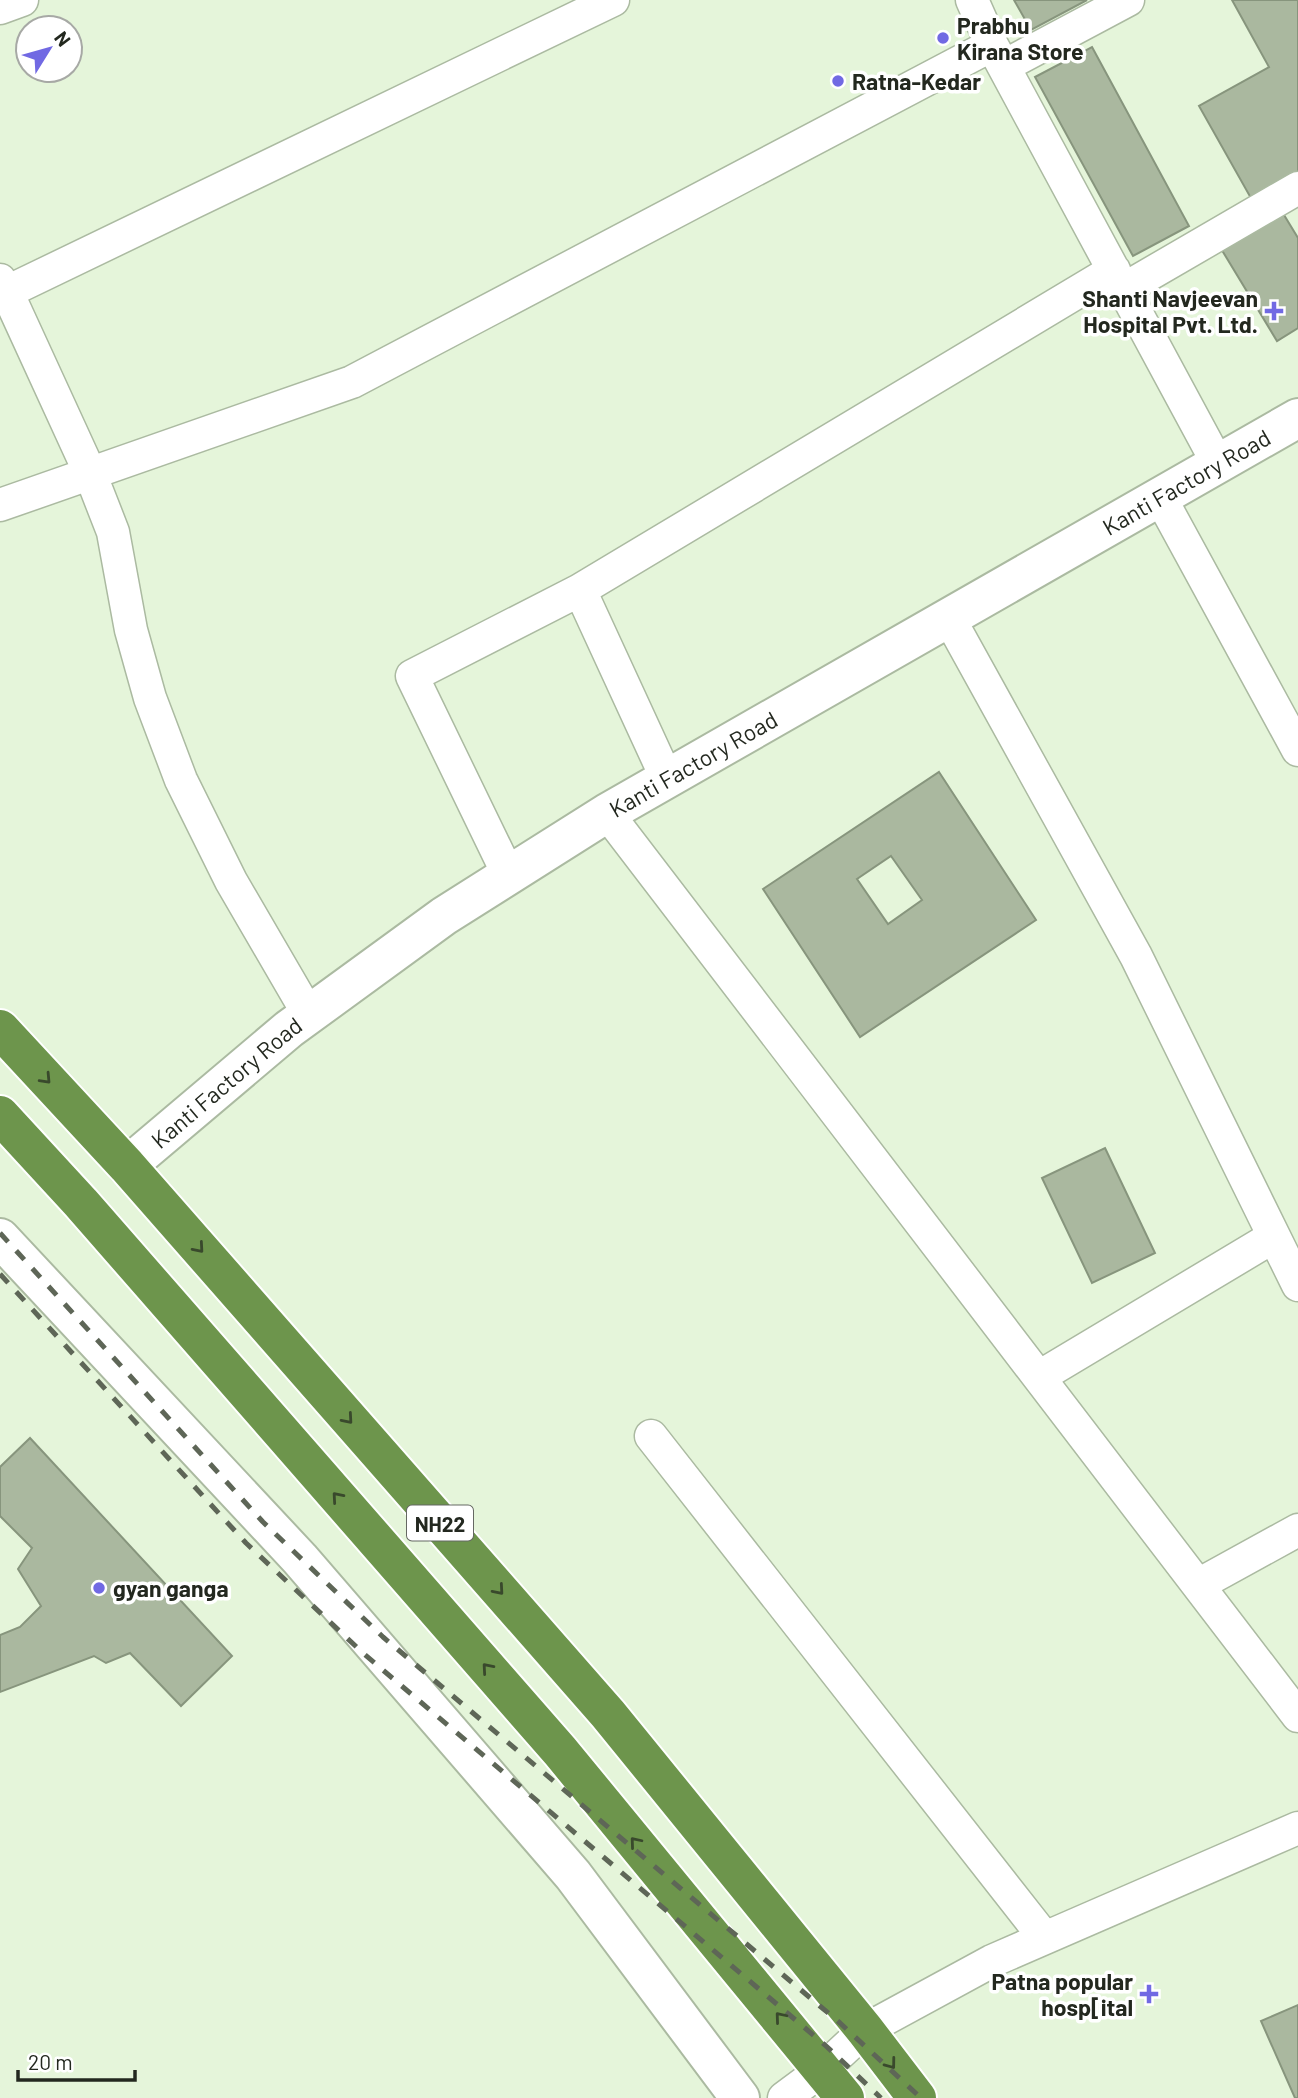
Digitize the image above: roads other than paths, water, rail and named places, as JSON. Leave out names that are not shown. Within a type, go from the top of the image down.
[{"type":"highway","name":"NH22","points":[[0,1029],[127,1166],[608,1714],[865,2030],[917,2098]]},
{"type":"highway","name":"NH22","points":[[0,1115],[81,1203],[560,1751],[834,2084]]},
{"type":"street","points":[[0,8],[22,0]]},
{"type":"street","points":[[309,1014],[230,881],[181,780],[150,698],[131,630],[113,532],[90,473],[4,286],[613,0]]},
{"type":"street","points":[[972,0],[998,56],[1218,464]]},
{"type":"street","points":[[0,505],[352,382],[998,56],[1129,0]]},
{"type":"street","points":[[509,876],[412,676],[580,590],[1119,279],[1298,188]]},
{"type":"street","name":"Kanti Factory Road","points":[[127,1166],[289,1029],[444,916],[607,813],[1298,418]]},
{"type":"street","points":[[1160,497],[1298,750]]},
{"type":"street","points":[[580,590],[667,779]]},
{"type":"street","points":[[949,618],[1136,956],[1298,1285]]},
{"type":"street","points":[[607,813],[1298,1716]]},
{"type":"street","points":[[1039,1377],[1273,1237]]},
{"type":"street","points":[[0,1238],[300,1559],[564,1865],[740,2098]]},
{"type":"street","points":[[651,1436],[1044,1937]]},
{"type":"street","points":[[1198,1584],[1298,1530]]},
{"type":"street","points":[[784,2098],[834,2084],[865,2030],[992,1961],[1298,1828]]},
{"type":"railway","points":[[0,1233],[263,1522],[383,1637],[840,2023],[921,2098]]},
{"type":"railway","points":[[0,1274],[246,1543],[364,1654],[825,2045],[881,2098]]},
{"type":"place","name":"Prabhu Kirana Store","points":[[943,38]]},
{"type":"place","name":"Ratna-Kedar","points":[[838,81]]},
{"type":"place","name":"Shanti Navjeevan Hospital Pvt. Ltd.","points":[[1274,311]]},
{"type":"place","name":"gyan ganga","points":[[99,1588]]},
{"type":"place","name":"Patna popular hosp[ital","points":[[1149,1994]]}]
